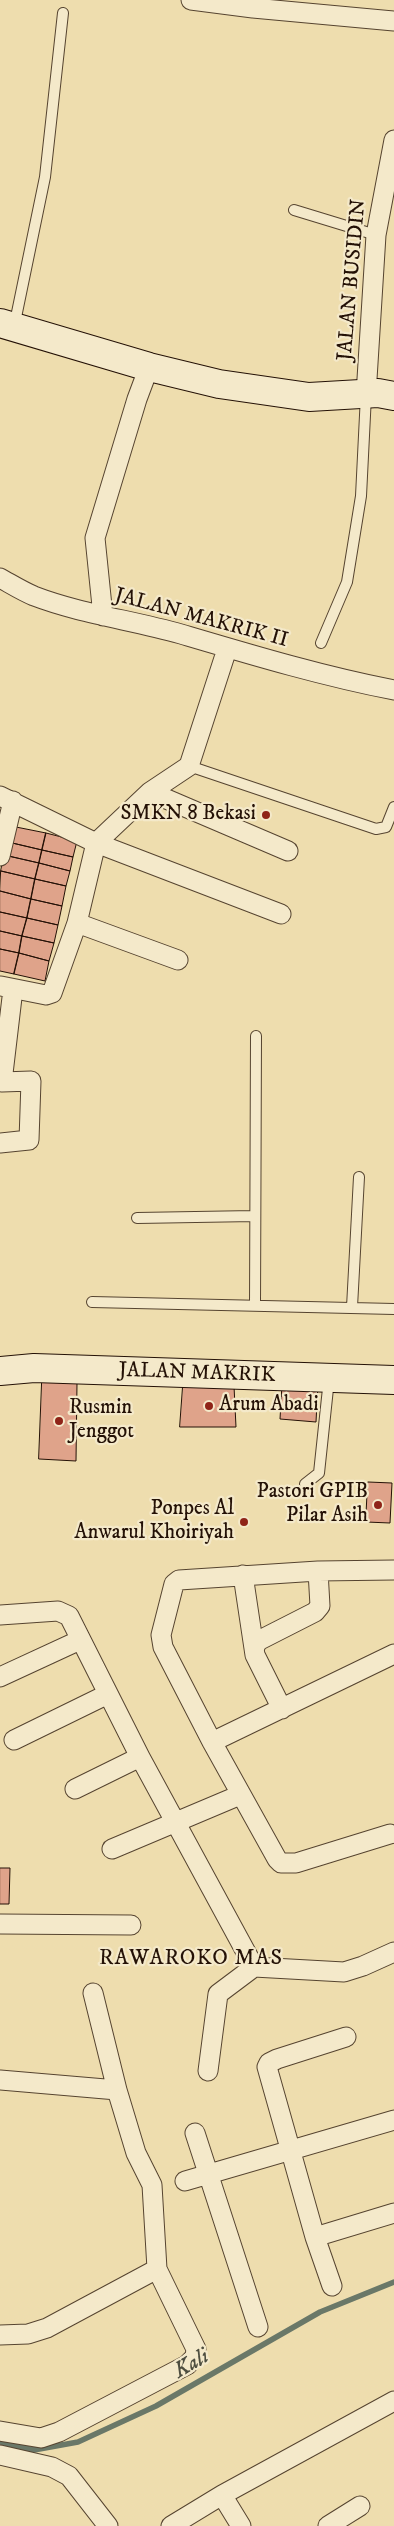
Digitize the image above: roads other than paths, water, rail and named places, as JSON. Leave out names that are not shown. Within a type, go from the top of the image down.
[{"type":"street","points":[[191,0],[394,22]]},
{"type":"street","name":"JALAN BUSIDIN","points":[[366,395],[376,235],[394,140]]},
{"type":"street","points":[[7,325],[149,368],[219,384],[309,397],[378,393],[394,396]]},
{"type":"street","points":[[103,616],[95,538],[137,399],[149,368]]},
{"type":"street","name":"JALAN MAKRIK II","points":[[0,578],[33,595],[103,616],[180,634],[226,649],[351,682],[394,690]]},
{"type":"street","points":[[0,1143],[29,1140],[31,1080],[2,1082],[6,987],[46,995],[52,993],[76,923],[96,843],[150,792],[189,766],[226,649]]},
{"type":"street","points":[[150,792],[288,851]]},
{"type":"street","points":[[0,856],[6,799],[96,843],[281,914]]},
{"type":"street","points":[[76,923],[178,960]]},
{"type":"street","name":"JALAN MAKRIK","points":[[0,1371],[34,1368],[394,1380]]},
{"type":"street","points":[[390,1834],[296,1863],[281,1863],[276,1859],[240,1795],[163,1647],[161,1635],[174,1584],[179,1580],[318,1571],[394,1570]]},
{"type":"street","points":[[254,1648],[258,1641],[315,1612],[320,1606],[318,1571]]},
{"type":"street","points":[[243,1575],[255,1655],[282,1709]]},
{"type":"street","points":[[0,1616],[58,1610],[69,1616],[140,1757],[254,1967]]},
{"type":"street","points":[[0,1677],[80,1640]]},
{"type":"street","points":[[212,1742],[394,1654]]},
{"type":"street","points":[[14,1740],[108,1694]]},
{"type":"street","points":[[75,1789],[140,1757]]},
{"type":"street","points":[[112,1849],[240,1795]]},
{"type":"street","points":[[0,1924],[131,1925]]},
{"type":"street","points":[[208,2070],[218,1994],[254,1967],[344,1972],[394,1952]]},
{"type":"street","points":[[0,2430],[41,2438],[59,2432],[187,2365],[194,2357],[196,2349],[157,2268],[152,2185],[136,2153],[116,2090],[93,1993]]},
{"type":"street","points":[[332,2286],[289,2150],[267,2068],[269,2062],[346,2038]]},
{"type":"street","points":[[0,2080],[116,2090]]},
{"type":"street","points":[[185,2181],[394,2120]]},
{"type":"street","points":[[196,2133],[258,2327]]},
{"type":"street","points":[[315,2237],[394,2213]]},
{"type":"street","points":[[0,2335],[28,2334],[47,2328],[157,2268]]},
{"type":"street","points":[[171,2526],[222,2494],[394,2401]]},
{"type":"street","points":[[0,2455],[52,2467],[69,2476],[108,2526]]},
{"type":"street","points":[[222,2494],[241,2526]]},
{"type":"street","points":[[328,2526],[360,2506]]},
{"type":"street","points":[[328,2526],[336,2526]]},
{"type":"lane","points":[[7,325],[45,178],[63,13]]},
{"type":"lane","points":[[294,210],[376,235]]},
{"type":"lane","points":[[320,643],[347,582],[361,496],[366,395]]},
{"type":"lane","points":[[189,766],[376,829],[386,827],[394,807]]},
{"type":"lane","points":[[255,1305],[256,1036]]},
{"type":"lane","points":[[352,1308],[359,1177]]},
{"type":"lane","points":[[137,1218],[254,1216]]},
{"type":"lane","points":[[92,1302],[394,1309]]},
{"type":"lane","points":[[305,1484],[318,1473],[329,1378]]},
{"type":"waterway","name":"Kali","points":[[0,2442],[34,2450],[78,2442],[156,2406],[320,2312],[394,2282]]},
{"type":"place","name":"SMKN 8 Bekasi","points":[[266,815]]},
{"type":"place","name":"Arum Abadi","points":[[209,1406]]},
{"type":"place","name":"Rusmin Jenggot","points":[[59,1421]]},
{"type":"place","name":"Pastori GPIB Pilar Asih","points":[[378,1505]]},
{"type":"place","name":"Ponpes Al Anwarul Khoiriyah","points":[[244,1522]]},
{"type":"district","name":"RAWAROKO MAS","points":[[191,1959]]}]
